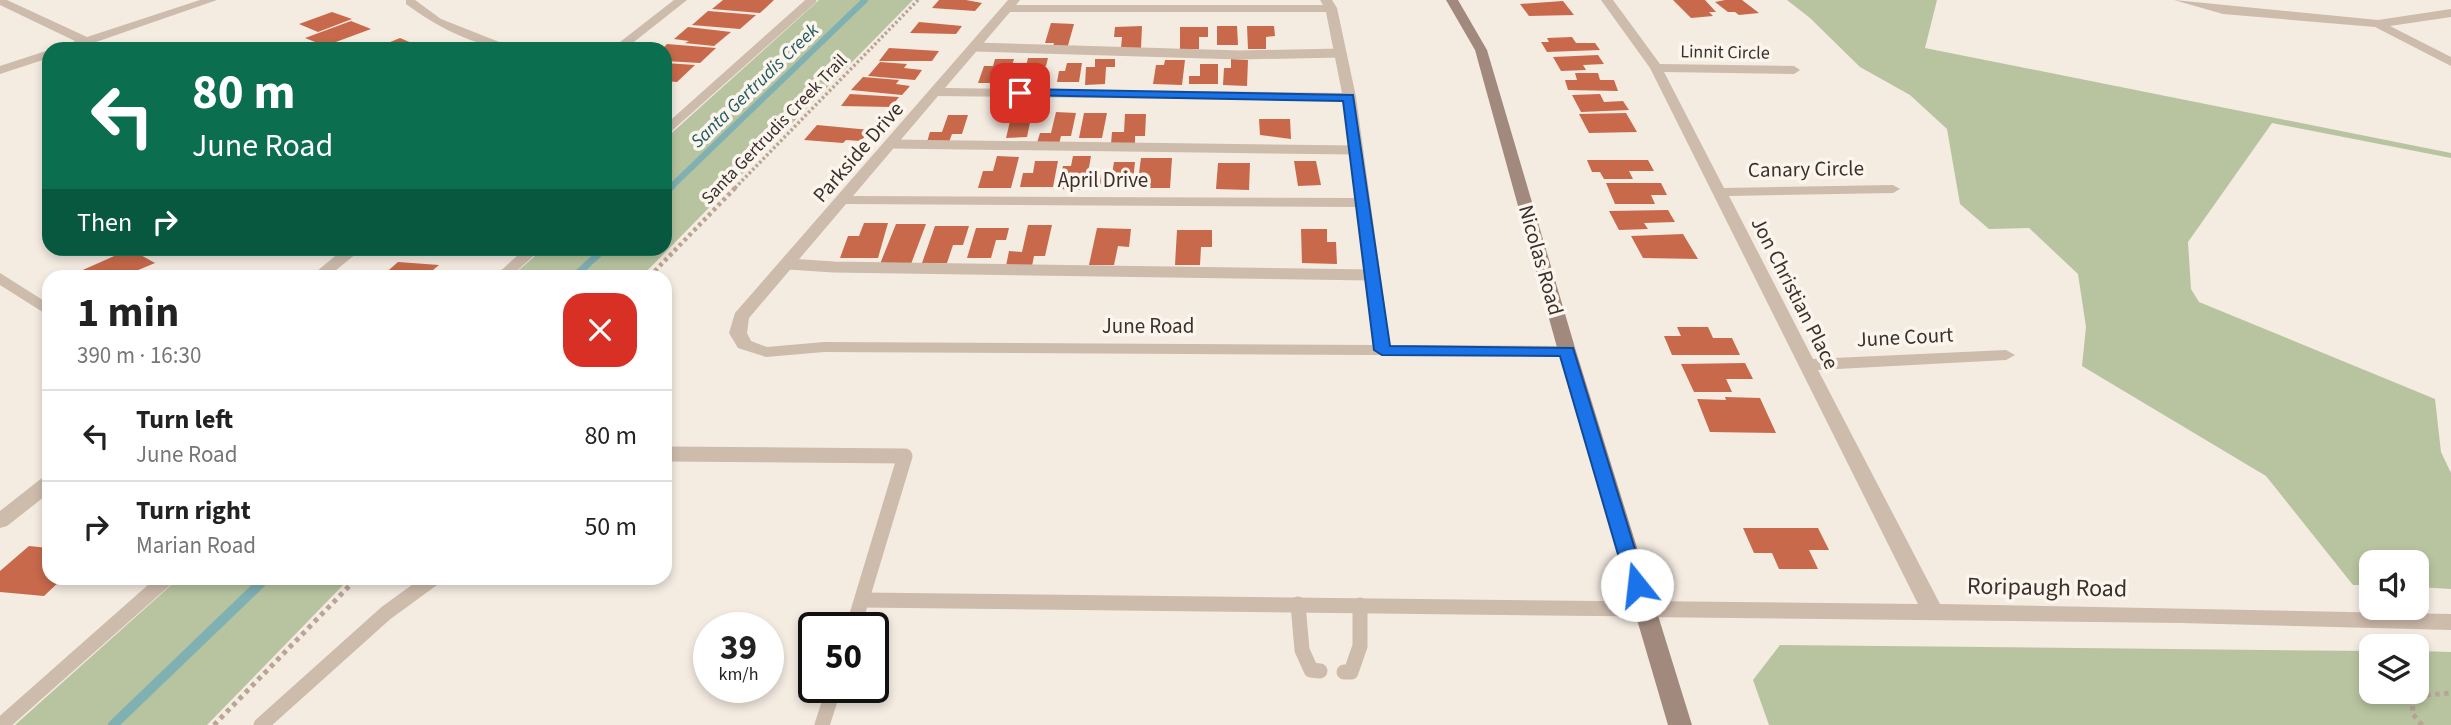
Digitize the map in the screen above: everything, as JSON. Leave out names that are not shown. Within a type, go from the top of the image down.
[{"type":"main road","name":"Nicolas Road","points":[[1451,0],[1481,50],[1567,351],[1680,725]]},
{"type":"street","points":[[0,1],[86,42],[211,0]]},
{"type":"street","points":[[626,42],[681,0]]},
{"type":"street","name":"Jon Christian Place","points":[[1607,0],[1656,68],[1933,612]]},
{"type":"street","points":[[2180,0],[2222,9],[2378,24],[2451,13]]},
{"type":"street","points":[[410,2],[437,22],[492,42]]},
{"type":"street","points":[[1011,4],[1329,4],[1349,97],[1382,350]]},
{"type":"street","name":"Parkside Drive","points":[[738,333],[741,317],[938,92],[1011,4]]},
{"type":"street","points":[[2378,24],[2451,62]]},
{"type":"street","points":[[0,70],[42,56]]},
{"type":"street","name":"Linnit Circle","points":[[1656,68],[1794,70]]},
{"type":"street","points":[[938,92],[1349,97]]},
{"type":"street","name":"Canary Circle","points":[[1719,191],[1893,189]]},
{"type":"street","name":"April Drive","points":[[843,200],[1363,203]]},
{"type":"street","points":[[327,270],[345,256]]},
{"type":"street","points":[[0,278],[42,306]]},
{"type":"street","name":"June Road","points":[[738,333],[744,344],[766,352],[824,347],[1567,351]]},
{"type":"street","name":"June Court","points":[[1806,365],[2006,355]]},
{"type":"street","points":[[0,521],[42,488]]},
{"type":"street","name":"Roripaugh Road","points":[[1643,608],[2451,622]]},
{"type":"lane","points":[[672,125],[812,0]]},
{"type":"lane","points":[[975,47],[1240,55],[1340,53]]},
{"type":"lane","points":[[892,145],[1356,150]]},
{"type":"lane","points":[[510,270],[525,256]]},
{"type":"lane","points":[[788,264],[834,267],[1372,275]]},
{"type":"lane","points":[[672,454],[905,456],[858,612]]},
{"type":"lane","points":[[1,725],[159,585]]},
{"type":"lane","points":[[261,725],[386,613],[424,585]]},
{"type":"lane","points":[[862,600],[1643,608]]},
{"type":"lane","points":[[1298,604],[1302,650],[1311,670],[1320,671]]},
{"type":"lane","points":[[1345,672],[1351,672],[1360,646],[1360,605]]},
{"type":"lane","points":[[822,725],[829,703]]},
{"type":"path","name":"Santa Gertrudis Creek Trail","points":[[672,252],[918,0]]},
{"type":"path","name":"Santa Gertrudis Creek Trail","points":[[655,270],[668,256]]},
{"type":"path","points":[[214,725],[350,585]]},
{"type":"path","points":[[2422,725],[2412,713],[2414,696],[2450,695]]},
{"type":"green space","points":[[819,0],[913,0],[672,245],[672,133]]},
{"type":"green space","points":[[1787,0],[1937,0],[1925,48],[2451,153],[2451,158],[2272,123],[2188,242],[2191,289],[2199,302],[2435,399],[2441,452],[2451,473],[2451,589],[2429,588],[2429,550],[2359,550],[2359,585],[2353,585],[2266,476],[2082,366],[2086,327],[2078,274],[2029,228],[1989,229],[1960,204],[1947,129],[1910,95],[1860,67],[1810,18]]},
{"type":"green space","points":[[535,256],[662,256],[648,270],[519,270]]},
{"type":"green space","points":[[171,585],[343,585],[207,725],[15,725]]},
{"type":"green space","points":[[1780,645],[2359,651],[2359,704],[2429,704],[2429,651],[2451,652],[2451,725],[1769,725],[1753,680]]},
{"type":"building","points":[[723,0],[774,0],[760,13],[712,9]]},
{"type":"building","points":[[939,0],[982,3],[975,11],[932,8]]},
{"type":"building","points":[[1673,0],[1705,0],[1716,12],[1709,12],[1713,16],[1691,18]]},
{"type":"building","points":[[1742,0],[1759,13],[1739,15],[1728,12],[1715,2]]},
{"type":"building","points":[[1563,1],[1574,15],[1529,16],[1520,4]]},
{"type":"building","points":[[708,11],[756,15],[740,29],[692,25]]},
{"type":"building","points":[[332,12],[352,19],[318,32],[299,24]]},
{"type":"building","points":[[351,21],[371,29],[336,42],[315,42],[305,38]]},
{"type":"building","points":[[919,22],[962,26],[956,34],[910,33]]},
{"type":"building","points":[[1051,23],[1074,24],[1067,49],[1052,49],[1054,43],[1045,43]]},
{"type":"building","points":[[1142,26],[1141,48],[1121,48],[1122,37],[1114,37],[1115,27]]},
{"type":"building","points":[[1217,26],[1237,26],[1238,45],[1217,45]]},
{"type":"building","points":[[1247,26],[1274,26],[1275,36],[1266,37],[1266,49],[1248,49]]},
{"type":"building","points":[[688,27],[731,32],[714,46],[674,39]]},
{"type":"building","points":[[1180,27],[1208,27],[1208,37],[1199,37],[1199,49],[1180,49]]},
{"type":"building","points":[[1572,37],[1576,43],[1595,43],[1600,50],[1547,52],[1541,42],[1549,42],[1547,38]]},
{"type":"building","points":[[400,38],[409,42],[390,42]]},
{"type":"building","points":[[672,44],[716,48],[700,63],[672,61]]},
{"type":"building","points":[[889,48],[939,51],[932,61],[879,61]]},
{"type":"building","points":[[1598,55],[1604,64],[1583,65],[1586,70],[1561,71],[1553,57]]},
{"type":"building","points":[[1028,58],[1048,58],[1046,66],[1038,66],[1033,85],[1014,85],[1019,66],[1026,66]]},
{"type":"building","points":[[995,59],[1014,59],[1007,83],[978,83],[984,66],[993,66]]},
{"type":"building","points":[[1095,59],[1115,59],[1115,67],[1106,67],[1105,84],[1085,85],[1086,67],[1095,67]]},
{"type":"building","points":[[1231,59],[1248,60],[1247,86],[1223,85],[1224,68],[1231,68]]},
{"type":"building","points":[[1165,60],[1185,60],[1182,85],[1153,84],[1156,65],[1164,65]]},
{"type":"building","points":[[880,62],[907,64],[904,68],[922,70],[915,80],[868,76]]},
{"type":"building","points":[[672,63],[695,65],[677,82],[672,82]]},
{"type":"building","points":[[1067,63],[1082,63],[1079,82],[1057,82],[1059,71],[1065,71]]},
{"type":"building","points":[[1200,64],[1218,64],[1218,84],[1189,84],[1189,76],[1200,76]]},
{"type":"building","points":[[1575,73],[1598,73],[1600,80],[1614,80],[1618,91],[1568,90],[1565,80],[1577,80]]},
{"type":"building","points":[[863,77],[899,80],[896,84],[910,86],[902,95],[851,90]]},
{"type":"building","points":[[850,94],[899,97],[891,107],[841,106]]},
{"type":"building","points":[[1600,94],[1604,102],[1623,101],[1629,110],[1581,112],[1572,95]]},
{"type":"building","points":[[1056,112],[1076,113],[1071,136],[1061,136],[1059,144],[1037,143],[1040,133],[1051,133]]},
{"type":"building","points":[[1012,113],[1032,113],[1027,137],[1006,138]]},
{"type":"building","points":[[1084,113],[1107,113],[1102,138],[1079,138]]},
{"type":"building","points":[[1626,113],[1637,132],[1589,133],[1579,114]]},
{"type":"building","points":[[1125,114],[1146,114],[1145,136],[1135,136],[1135,144],[1111,144],[1112,132],[1124,132]]},
{"type":"building","points":[[948,115],[968,115],[962,134],[952,134],[949,142],[927,142],[930,132],[942,132]]},
{"type":"building","points":[[1259,119],[1290,119],[1291,139],[1260,135]]},
{"type":"building","points":[[817,125],[870,130],[861,141],[846,140],[843,143],[804,140]]},
{"type":"building","points":[[997,156],[1019,157],[1011,188],[978,188],[983,171],[993,171]]},
{"type":"building","points":[[1073,156],[1091,156],[1085,190],[1058,189],[1063,166],[1071,166]]},
{"type":"building","points":[[1141,158],[1172,158],[1170,188],[1137,188]]},
{"type":"building","points":[[1587,160],[1648,160],[1654,171],[1629,171],[1633,179],[1604,179],[1600,172],[1592,172]]},
{"type":"building","points":[[1035,161],[1058,161],[1053,187],[1020,187],[1023,173],[1033,173]]},
{"type":"building","points":[[1294,161],[1316,161],[1321,185],[1298,186]]},
{"type":"building","points":[[1114,162],[1135,162],[1132,189],[1099,188],[1101,174],[1112,174]]},
{"type":"building","points":[[1218,163],[1250,163],[1249,190],[1216,189]]},
{"type":"building","points":[[1606,183],[1661,183],[1667,195],[1651,195],[1655,204],[1615,204]]},
{"type":"building","points":[[1668,210],[1675,222],[1644,223],[1648,229],[1619,230],[1609,211]]},
{"type":"building","points":[[864,223],[888,223],[878,258],[840,258],[848,236],[859,236]]},
{"type":"building","points":[[896,224],[926,224],[911,264],[880,264]]},
{"type":"building","points":[[1028,225],[1052,225],[1045,256],[1034,256],[1032,266],[1006,266],[1009,251],[1022,252]]},
{"type":"building","points":[[935,226],[969,226],[963,245],[953,245],[947,263],[922,263]]},
{"type":"building","points":[[976,228],[1009,228],[1006,240],[996,240],[991,258],[967,258]]},
{"type":"building","points":[[1097,228],[1131,229],[1129,247],[1118,246],[1114,265],[1089,265]]},
{"type":"building","points":[[1301,229],[1327,229],[1327,242],[1336,242],[1337,264],[1302,263]]},
{"type":"building","points":[[1177,230],[1212,230],[1212,247],[1201,247],[1200,265],[1175,265]]},
{"type":"building","points":[[1683,234],[1698,259],[1643,258],[1631,236]]},
{"type":"building","points":[[114,256],[142,256],[155,263],[138,270],[83,270]]},
{"type":"building","points":[[398,262],[439,265],[433,270],[389,270]]},
{"type":"building","points":[[1677,327],[1708,327],[1713,338],[1732,338],[1740,355],[1672,355],[1664,336],[1681,336]]},
{"type":"building","points":[[1745,363],[1753,379],[1726,379],[1732,392],[1694,392],[1681,364]]},
{"type":"building","points":[[1725,397],[1760,398],[1776,433],[1710,432],[1697,399],[1726,400]]},
{"type":"building","points":[[1743,528],[1818,528],[1829,550],[1809,550],[1818,569],[1779,569],[1772,553],[1754,553]]},
{"type":"building","points":[[29,546],[42,547],[42,585],[56,585],[44,596],[0,592],[0,571]]},
{"type":"waterway","name":"Santa Gertrudis Creek","points":[[672,186],[865,0]]},
{"type":"waterway","name":"Santa Gertrudis Creek","points":[[581,270],[596,256]]},
{"type":"waterway","name":"Santa Gertrudis Creek","points":[[113,725],[259,585]]},
{"type":"route","points":[[1020,93],[1349,97],[1382,350],[1567,351],[1637,585]]}]
